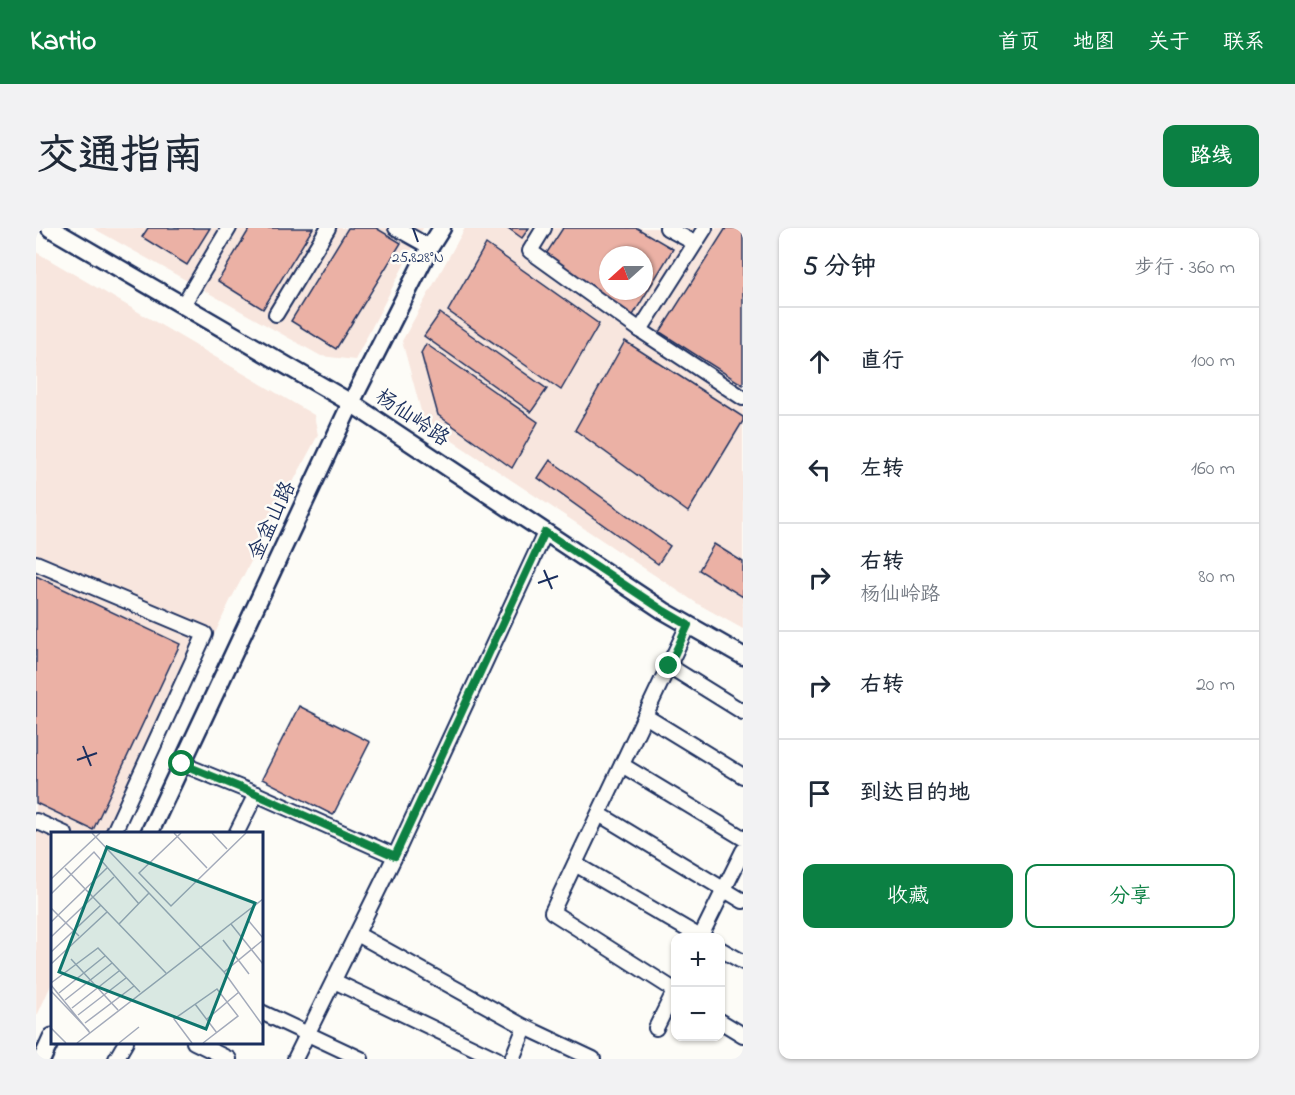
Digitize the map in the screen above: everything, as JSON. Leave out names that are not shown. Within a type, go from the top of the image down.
[{"type":"street","name":"杨仙岭路","points":[[50,228],[351,403],[664,611],[743,656]]},
{"type":"street","points":[[183,305],[229,228]]},
{"type":"street","points":[[276,314],[328,228]]},
{"type":"street","points":[[396,228],[430,247]]},
{"type":"street","name":"金盆山路","points":[[150,832],[351,403],[430,247],[442,228]]},
{"type":"street","points":[[544,228],[530,251],[640,330],[743,398]]},
{"type":"street","points":[[667,228],[695,243]]},
{"type":"street","points":[[640,330],[705,228]]},
{"type":"street","points":[[296,1059],[395,856],[545,532]]},
{"type":"street","points":[[36,562],[204,634],[114,832]]},
{"type":"street","points":[[671,987],[552,912],[688,625]]},
{"type":"street","points":[[669,666],[743,712]]},
{"type":"street","points":[[645,716],[743,776]]},
{"type":"street","points":[[182,764],[256,794],[395,856]]},
{"type":"street","points":[[622,765],[743,838]]},
{"type":"street","points":[[237,832],[256,794]]},
{"type":"street","points":[[599,813],[743,901]]},
{"type":"street","points":[[36,821],[60,832]]},
{"type":"street","points":[[703,933],[743,851]]},
{"type":"street","points":[[575,864],[694,933]]},
{"type":"street","points":[[357,934],[525,1027],[592,1059]]},
{"type":"street","points":[[725,951],[743,962]]},
{"type":"street","points":[[334,981],[497,1059]]},
{"type":"street","points":[[656,1028],[671,998]]},
{"type":"street","points":[[262,1011],[362,1059]]},
{"type":"street","points":[[725,1023],[743,1035]]},
{"type":"street","points":[[512,1059],[525,1027]]},
{"type":"street","points":[[42,1059],[51,1038]]},
{"type":"street","points":[[116,1059],[125,1044]]},
{"type":"street","points":[[199,1044],[229,1059]]},
{"type":"shaded area","points":[[93,228],[423,228],[355,360],[321,356]]},
{"type":"shaded area","points":[[465,228],[743,228],[743,629],[698,604],[424,422],[402,341]]},
{"type":"shaded area","points":[[36,252],[314,415],[318,435],[230,601],[123,832],[51,832],[51,985],[36,1018]]},
{"type":"building","points":[[148,228],[210,228],[187,265],[142,237]]},
{"type":"building","points":[[250,228],[313,228],[263,309],[218,281]]},
{"type":"building","points":[[348,228],[376,228],[401,243],[336,349],[291,321]]},
{"type":"building","points":[[508,228],[529,228],[522,238]]},
{"type":"building","points":[[563,228],[637,228],[673,249],[653,282],[653,246],[599,246],[599,293],[546,254]]},
{"type":"building","points":[[726,228],[743,228],[743,385],[660,332]]},
{"type":"building","points":[[486,244],[599,324],[561,390],[448,311]]},
{"type":"building","points":[[609,300],[642,300],[632,317]]},
{"type":"building","points":[[440,313],[547,389],[531,412],[424,336]]},
{"type":"building","points":[[625,341],[743,417],[743,421],[688,512],[575,430]]},
{"type":"building","points":[[426,344],[538,422],[512,468],[438,415],[421,353]]},
{"type":"building","points":[[550,460],[670,546],[658,564],[538,478]]},
{"type":"building","points":[[714,544],[743,562],[743,597],[699,570]]},
{"type":"building","points":[[36,576],[180,644],[93,830],[36,803]]},
{"type":"building","points":[[299,706],[370,742],[333,815],[262,779]]},
{"type":"route","points":[[182,764],[256,794],[395,856],[545,532],[688,625],[669,666]]}]
